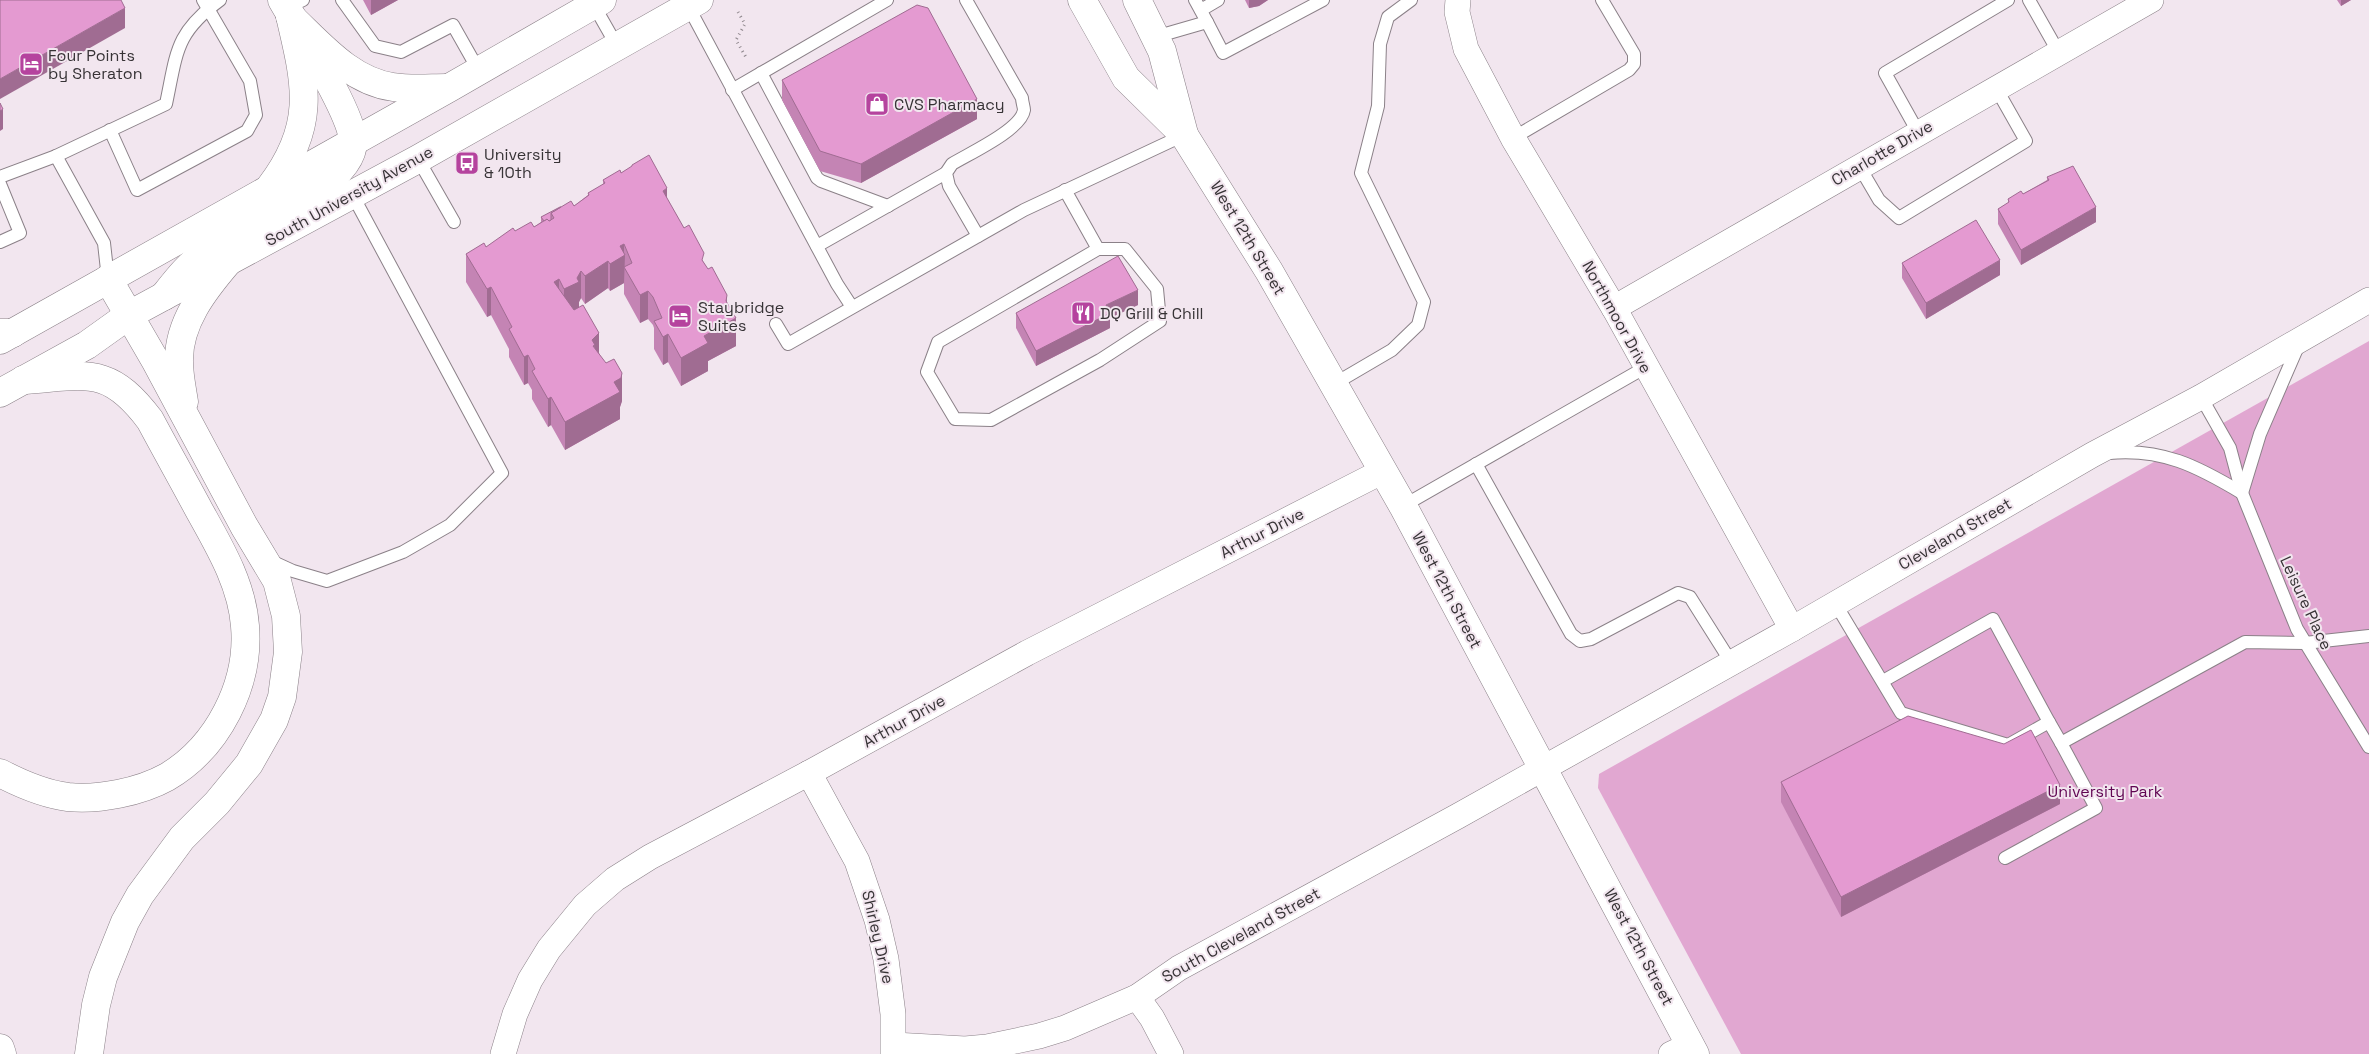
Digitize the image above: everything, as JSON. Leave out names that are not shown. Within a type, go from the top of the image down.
[{"type":"main road","name":"West 12th Street","points":[[1082,0],[1126,78],[1184,135],[1269,271],[1334,384],[1403,506],[1541,769],[1617,904],[1686,1051]]},
{"type":"main road","name":"West 12th Street","points":[[1137,0],[1162,51],[1184,135]]},
{"type":"main road","points":[[4,336],[266,192],[479,71],[595,2]]},
{"type":"main road","name":"South University Avenue","points":[[12,387],[87,345],[129,315],[418,159],[693,3]]},
{"type":"main road","points":[[290,6],[342,64],[367,79],[392,87],[449,88]]},
{"type":"main road","points":[[164,296],[185,269],[209,250],[325,186],[348,161],[353,142],[345,112],[290,6]]},
{"type":"main road","points":[[266,192],[288,160],[303,114],[304,75],[290,6]]},
{"type":"main road","points":[[185,418],[179,361],[184,335],[191,314],[203,291],[228,262]]},
{"type":"main road","points":[[89,1054],[96,1005],[103,977],[125,922],[140,895],[182,838],[218,803],[250,764],[271,726],[282,697],[288,652],[286,616],[278,581],[244,526],[108,279]]},
{"type":"main road","points":[[0,773],[25,786],[69,797],[103,796],[119,793],[136,789],[167,776],[192,757],[222,722],[235,696],[243,668],[246,639],[246,624],[238,591],[226,560],[150,420],[138,404],[109,381],[90,376],[12,387]]},
{"type":"main road","points":[[0,1048],[2,1054]]},
{"type":"street","name":"Northmoor Drive","points":[[1458,0],[1460,27],[1466,49],[1514,138],[1614,308],[1792,629]]},
{"type":"street","name":"Charlotte Drive","points":[[1614,308],[2151,0]]},
{"type":"street","name":"Cleveland Street","points":[[1541,769],[1792,629],[2092,455],[2201,397],[2369,300]]},
{"type":"street","name":"Arthur Drive","points":[[503,1054],[515,1014],[530,980],[554,941],[585,905],[616,879],[650,857],[809,773],[1027,653],[1383,471]]},
{"type":"street","name":"South Cleveland Street","points":[[893,1050],[964,1049],[1016,1042],[1064,1028],[1137,997],[1178,968],[1541,769]]},
{"type":"street","name":"Shirley Drive","points":[[809,773],[857,861],[870,894],[886,959],[893,1014],[893,1050]]},
{"type":"street","points":[[1137,997],[1152,1018],[1171,1054]]},
{"type":"lane","points":[[0,177],[56,156],[166,104],[178,46],[205,5],[220,0]]},
{"type":"lane","points":[[342,0],[375,46],[392,50],[402,52],[453,25],[479,71]]},
{"type":"lane","points":[[732,90],[887,0]]},
{"type":"lane","points":[[817,246],[946,173],[952,164],[1009,130],[1018,122],[1024,111],[1022,98],[966,0]]},
{"type":"lane","points":[[1218,0],[1198,5],[1223,54],[1323,0]]},
{"type":"lane","points":[[1334,384],[1392,350],[1418,325],[1424,302],[1361,173],[1378,106],[1380,44],[1388,17],[1411,0]]},
{"type":"lane","points":[[1514,138],[1629,70],[1634,64],[1634,54],[1602,0]]},
{"type":"lane","points":[[1918,132],[1885,73],[2008,0]]},
{"type":"lane","points":[[2029,0],[2059,52]]},
{"type":"lane","points":[[595,2],[617,46]]},
{"type":"lane","points":[[693,3],[732,90],[852,308]]},
{"type":"lane","points":[[110,130],[137,190],[247,131],[256,115],[250,81],[205,5]]},
{"type":"lane","points":[[1155,37],[1207,22]]},
{"type":"lane","points":[[761,73],[817,178],[888,206]]},
{"type":"lane","points":[[1859,166],[1879,200],[1899,218],[2026,141],[1996,88]]},
{"type":"lane","points":[[776,324],[788,344],[1024,210],[1184,135]]},
{"type":"lane","points":[[56,156],[104,243],[108,279]]},
{"type":"lane","points":[[418,159],[454,222]]},
{"type":"lane","points":[[946,173],[949,186],[978,236]]},
{"type":"lane","points":[[0,184],[20,233],[0,242]]},
{"type":"lane","points":[[1065,190],[1098,249]]},
{"type":"lane","points":[[265,558],[293,571],[327,581],[403,552],[450,525],[502,473],[352,194]]},
{"type":"lane","points":[[1098,249],[1125,249],[1157,289],[1160,321],[1100,360],[991,420],[955,420],[927,372],[938,342],[1098,249]]},
{"type":"lane","points":[[2092,455],[2134,450],[2164,456],[2216,478],[2242,493],[2260,434],[2301,339]]},
{"type":"lane","points":[[1403,506],[1646,367]]},
{"type":"lane","name":"Leisure Place","points":[[2201,397],[2230,448],[2242,493],[2275,578],[2304,643],[2369,747]]},
{"type":"lane","points":[[1476,464],[1571,634],[1580,641],[1591,639],[1678,592],[1690,597],[1731,662]]},
{"type":"lane","points":[[1835,603],[1901,713],[2008,745],[2050,722]]},
{"type":"lane","points":[[1883,682],[1992,619],[2096,808],[2005,858]]},
{"type":"lane","points":[[2061,743],[2245,642],[2304,643],[2369,636]]},
{"type":"path","points":[[738,12],[745,24],[736,40],[747,59]]},
{"type":"green space","name":"University Park","points":[[2369,341],[2369,1054],[1741,1054],[1598,788],[1599,774]]},
{"type":"building","name":"Four Points by Sheraton","points":[[0,0],[121,0],[125,8],[0,79]]},
{"type":"building","name":"CVS Pharmacy","points":[[917,5],[928,8],[977,99],[861,164],[820,151],[782,80]]},
{"type":"building","name":"Staybridge Suites","points":[[649,155],[667,188],[663,191],[684,228],[689,225],[704,253],[702,260],[708,269],[712,267],[727,295],[726,301],[736,318],[704,336],[708,343],[681,358],[668,334],[663,337],[654,321],[662,318],[653,297],[648,291],[640,295],[624,267],[632,263],[624,244],[620,246],[625,255],[610,264],[608,261],[585,276],[581,271],[577,278],[579,282],[564,289],[559,279],[554,282],[574,310],[583,305],[599,333],[592,340],[595,345],[593,346],[606,363],[614,359],[622,373],[621,378],[614,382],[620,392],[565,422],[551,397],[548,399],[532,371],[535,369],[528,355],[524,357],[509,329],[512,327],[491,287],[487,289],[466,254],[484,243],[486,247],[513,228],[515,231],[531,222],[534,227],[547,219],[549,221],[554,218],[551,213],[571,201],[574,206],[589,195],[588,193],[605,183],[603,180],[620,170],[621,173]]},
{"type":"building","points":[[2073,166],[2096,207],[2021,250],[1998,209],[2009,202],[2008,199],[2021,191],[2023,194],[2049,180],[2047,177]]},
{"type":"building","points":[[560,207],[551,213],[551,220],[547,219],[544,221],[541,217]]},
{"type":"building","points":[[1976,220],[2000,260],[1926,303],[1902,263]]},
{"type":"building","name":"DQ Grill & Chill","points":[[1118,256],[1138,290],[1106,305],[1110,313],[1036,351],[1016,313]]},
{"type":"building","points":[[1908,716],[2004,744],[2031,730],[2060,785],[1841,897],[1781,782]]},
{"type":"place","name":"Four Points by Sheraton","points":[[31,64]]},
{"type":"place","name":"CVS Pharmacy","points":[[877,104]]},
{"type":"place","name":"University & 10th","points":[[467,163]]},
{"type":"place","name":"DQ Grill & Chill","points":[[1083,313]]},
{"type":"place","name":"Staybridge Suites","points":[[680,316]]}]
